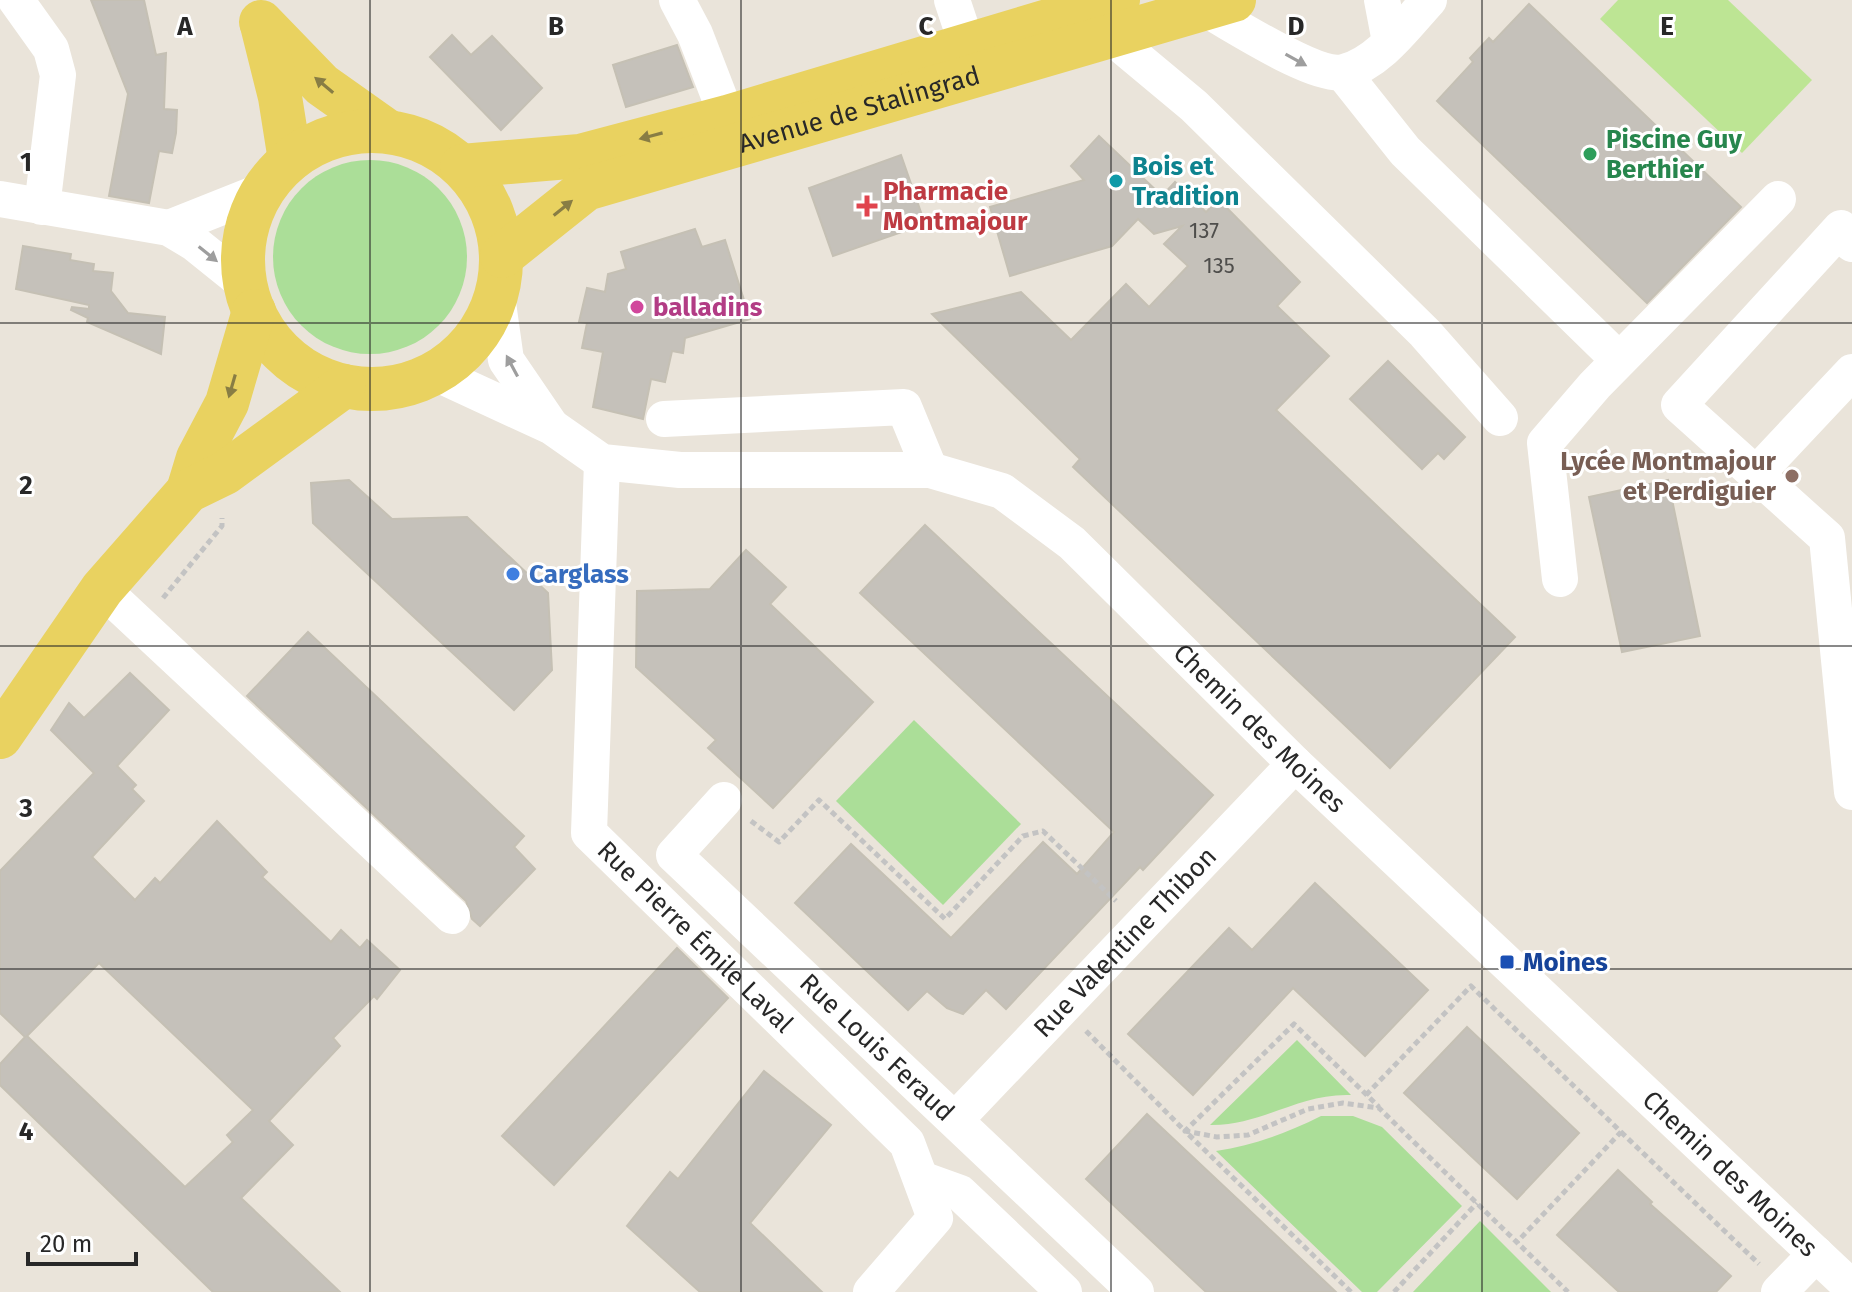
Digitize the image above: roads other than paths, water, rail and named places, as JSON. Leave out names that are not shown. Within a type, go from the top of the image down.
[{"type":"main road","name":"Avenue de Stalingrad","points":[[499,276],[586,189],[739,132],[870,90],[967,45],[1066,9],[1114,18],[1219,4]]},
{"type":"main road","points":[[256,11],[322,85],[387,131]]},
{"type":"main road","points":[[256,11],[280,97],[276,175]]},
{"type":"main road","name":"Avenue de Stalingrad","points":[[870,90],[926,91],[1025,62],[1114,18]]},
{"type":"main road","points":[[926,91],[934,69],[959,62],[967,45],[986,54],[1006,47],[1025,62]]},
{"type":"main road","points":[[188,491],[198,458],[227,403],[249,298],[245,241],[249,220],[276,175],[319,141],[353,131],[387,131],[428,143],[462,166],[483,192],[496,223],[499,276],[483,326],[462,353],[435,373],[406,385],[375,389],[344,386],[307,371],[276,346],[249,298]]},
{"type":"main road","name":"Avenue de Stalingrad","points":[[462,166],[580,156],[739,132]]},
{"type":"main road","points":[[0,737],[102,589],[188,491],[225,473],[344,386]]},
{"type":"street","points":[[16,0],[51,49],[58,75],[42,207]]},
{"type":"street","points":[[677,0],[739,132]]},
{"type":"street","points":[[952,0],[967,45]]},
{"type":"street","points":[[1382,0],[1390,42]]},
{"type":"street","points":[[1219,4],[1307,66],[1343,73],[1377,54],[1429,0]]},
{"type":"street","points":[[1114,18],[1194,106],[1425,333],[1500,418]]},
{"type":"street","points":[[1343,73],[1405,151],[1605,363]]},
{"type":"street","points":[[169,228],[276,175]]},
{"type":"street","points":[[0,199],[169,228],[194,243],[249,298]]},
{"type":"street","points":[[1560,579],[1545,443],[1605,363],[1778,199]]},
{"type":"street","points":[[1852,244],[1841,228],[1679,405],[1827,538],[1852,792]]},
{"type":"street","name":"Chemin des Moines","points":[[499,276],[506,360],[552,427]]},
{"type":"street","points":[[1756,474],[1852,372]]},
{"type":"street","name":"Chemin des Moines","points":[[435,373],[552,427],[602,462],[680,470],[930,470],[1002,491],[1072,543],[1295,764],[1852,1288]]},
{"type":"street","points":[[664,419],[904,407],[930,470]]},
{"type":"street","name":"Rue Pierre Émile Laval","points":[[602,462],[589,833],[907,1143],[935,1218],[871,1292]]},
{"type":"street","points":[[102,589],[452,916]]},
{"type":"street","name":"Rue Valentine Thibon","points":[[955,1120],[1295,764]]},
{"type":"street","name":"Rue Louis Feraud","points":[[724,800],[674,855],[1136,1292]]},
{"type":"street","points":[[921,1179],[960,1193],[1064,1292]]},
{"type":"street","points":[[1781,1290],[1816,1254]]},
{"type":"place","name":"Piscine Guy Berthier","points":[[1590,154]]},
{"type":"place","name":"Bois et Tradition","points":[[1116,181]]},
{"type":"place","name":"Pharmacie Montmajour","points":[[867,206]]},
{"type":"place","name":"balladins","points":[[637,307]]},
{"type":"place","name":"Lycée Montmajour et Perdiguier","points":[[1792,476]]},
{"type":"place","name":"Carglass","points":[[513,574]]},
{"type":"place","name":"Moines","points":[[1507,962]]}]
